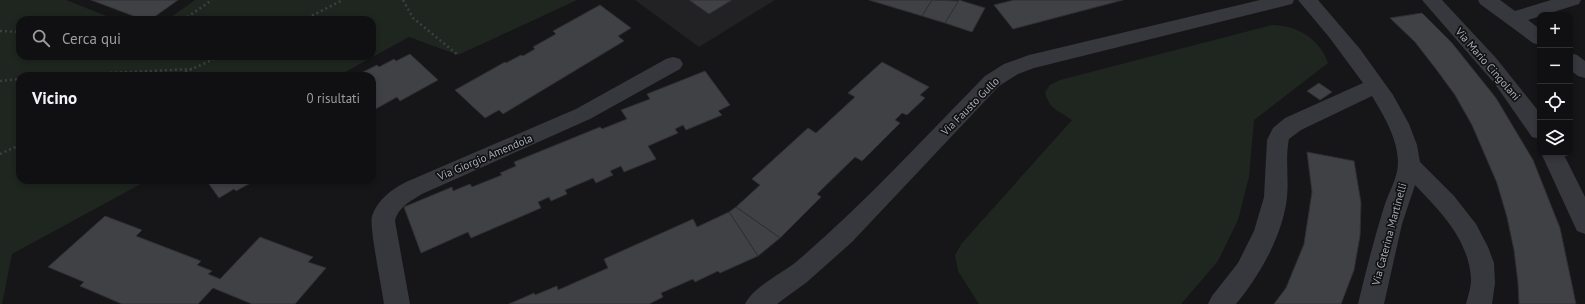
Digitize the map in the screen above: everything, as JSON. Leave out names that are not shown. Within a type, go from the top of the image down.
[{"type":"street","name":"Via Fausto Gullo","points":[[758,304],[798,275],[844,235],[992,81],[1000,75],[1029,62],[1285,0]]},
{"type":"street","name":"Via Caterina Martinelli","points":[[1307,0],[1344,41],[1375,86],[1392,112],[1403,135],[1408,154],[1409,165],[1394,212],[1371,304]]},
{"type":"street","name":"Via Mario Cingolani","points":[[1431,0],[1497,71],[1537,127]]},
{"type":"street","points":[[1487,0],[1537,36]]},
{"type":"street","points":[[1512,18],[1572,0]]},
{"type":"street","points":[[1573,62],[1585,71]]},
{"type":"street","name":"Via Giorgio Amendola","points":[[397,304],[383,221],[384,213],[391,204],[414,188],[583,114],[673,64]]},
{"type":"street","points":[[1221,304],[1253,258],[1268,223],[1274,205],[1277,148],[1278,140],[1281,134],[1293,124],[1375,86]]},
{"type":"street","points":[[1553,156],[1585,224]]},
{"type":"street","name":"Via Caterina Martinelli","points":[[1409,165],[1445,202],[1471,237],[1479,256],[1482,269],[1483,281],[1479,304]]},
{"type":"path","points":[[189,16],[212,0]]},
{"type":"path","points":[[311,16],[343,0]]},
{"type":"path","points":[[403,0],[413,18],[458,55]]},
{"type":"path","points":[[0,31],[16,32]]},
{"type":"path","points":[[186,72],[212,60]]},
{"type":"path","points":[[130,72],[193,69]]},
{"type":"path","points":[[0,81],[16,79]]},
{"type":"path","points":[[0,154],[16,147]]},
{"type":"shaded area","points":[[0,0],[66,0],[107,16],[16,16],[16,60],[367,60],[345,72],[16,72],[16,184],[141,184],[12,254],[2,304],[0,304]]},
{"type":"shaded area","points":[[195,0],[577,0],[458,55],[409,37],[376,55],[376,16],[173,16]]},
{"type":"shaded area","points":[[635,0],[775,0],[699,47]]},
{"type":"shaded area","points":[[1272,25],[1290,28],[1306,35],[1319,47],[1328,63],[1254,120],[1249,177],[1238,220],[1218,261],[1181,304],[979,304],[958,271],[955,255],[962,243],[1072,120],[1049,103],[1045,92],[1050,85],[1060,80]]},
{"type":"building","points":[[91,0],[178,0],[156,16],[133,16]]},
{"type":"building","points":[[689,0],[732,0],[709,14]]},
{"type":"building","points":[[869,0],[932,0],[922,16]]},
{"type":"building","points":[[932,0],[959,1],[945,23],[922,16]]},
{"type":"building","points":[[959,0],[985,8],[972,32],[945,23]]},
{"type":"building","points":[[1014,0],[1123,0],[1013,29],[994,5]]},
{"type":"building","points":[[600,5],[631,28],[618,36],[624,41],[503,114],[499,110],[485,118],[455,90],[505,62],[506,63],[521,55],[523,56],[535,49],[533,47],[556,34],[553,31]]},
{"type":"building","points":[[1422,13],[1452,43],[1496,98],[1533,160],[1560,228],[1576,304],[1519,304],[1514,250],[1507,217],[1497,183],[1472,125],[1455,95],[1436,69],[1415,42],[1390,18]]},
{"type":"building","points":[[410,54],[438,80],[400,101],[397,97],[376,109],[376,72],[363,72],[377,65],[379,67],[394,59],[396,61]]},
{"type":"building","points":[[882,62],[929,87],[920,95],[925,98],[907,115],[902,113],[895,120],[900,123],[862,161],[855,157],[817,194],[821,197],[780,238],[736,207],[760,185],[752,179],[808,128],[816,133],[855,97],[848,93]]},
{"type":"building","points":[[705,71],[730,105],[718,111],[722,115],[686,130],[683,125],[675,129],[678,133],[648,146],[656,159],[624,172],[621,166],[610,171],[613,175],[596,183],[593,178],[565,190],[567,194],[551,201],[549,197],[538,202],[541,208],[471,238],[468,232],[421,253],[404,207],[452,187],[453,191],[470,184],[472,187],[502,175],[500,173],[516,166],[514,162],[600,127],[602,129],[627,119],[621,110],[650,99],[647,94]]},
{"type":"building","points":[[1319,83],[1332,92],[1320,100],[1307,91]]},
{"type":"building","points":[[1307,152],[1354,161],[1361,203],[1360,236],[1354,270],[1341,304],[1274,304],[1286,288],[1304,244],[1312,192]]},
{"type":"building","points":[[209,184],[249,184],[236,191],[234,189],[219,198]]},
{"type":"building","points":[[736,207],[780,238],[758,256],[729,212]]},
{"type":"building","points":[[729,212],[758,256],[720,273],[718,271],[695,282],[693,279],[661,293],[663,297],[649,304],[509,304],[534,293],[535,295],[557,286],[558,290],[608,268],[604,259],[693,219],[697,227]]},
{"type":"building","points":[[105,216],[142,230],[136,236],[201,261],[197,265],[212,271],[208,274],[220,279],[260,237],[313,257],[308,262],[326,268],[295,304],[252,304],[213,288],[198,304],[122,304],[80,286],[84,282],[48,267]]}]
